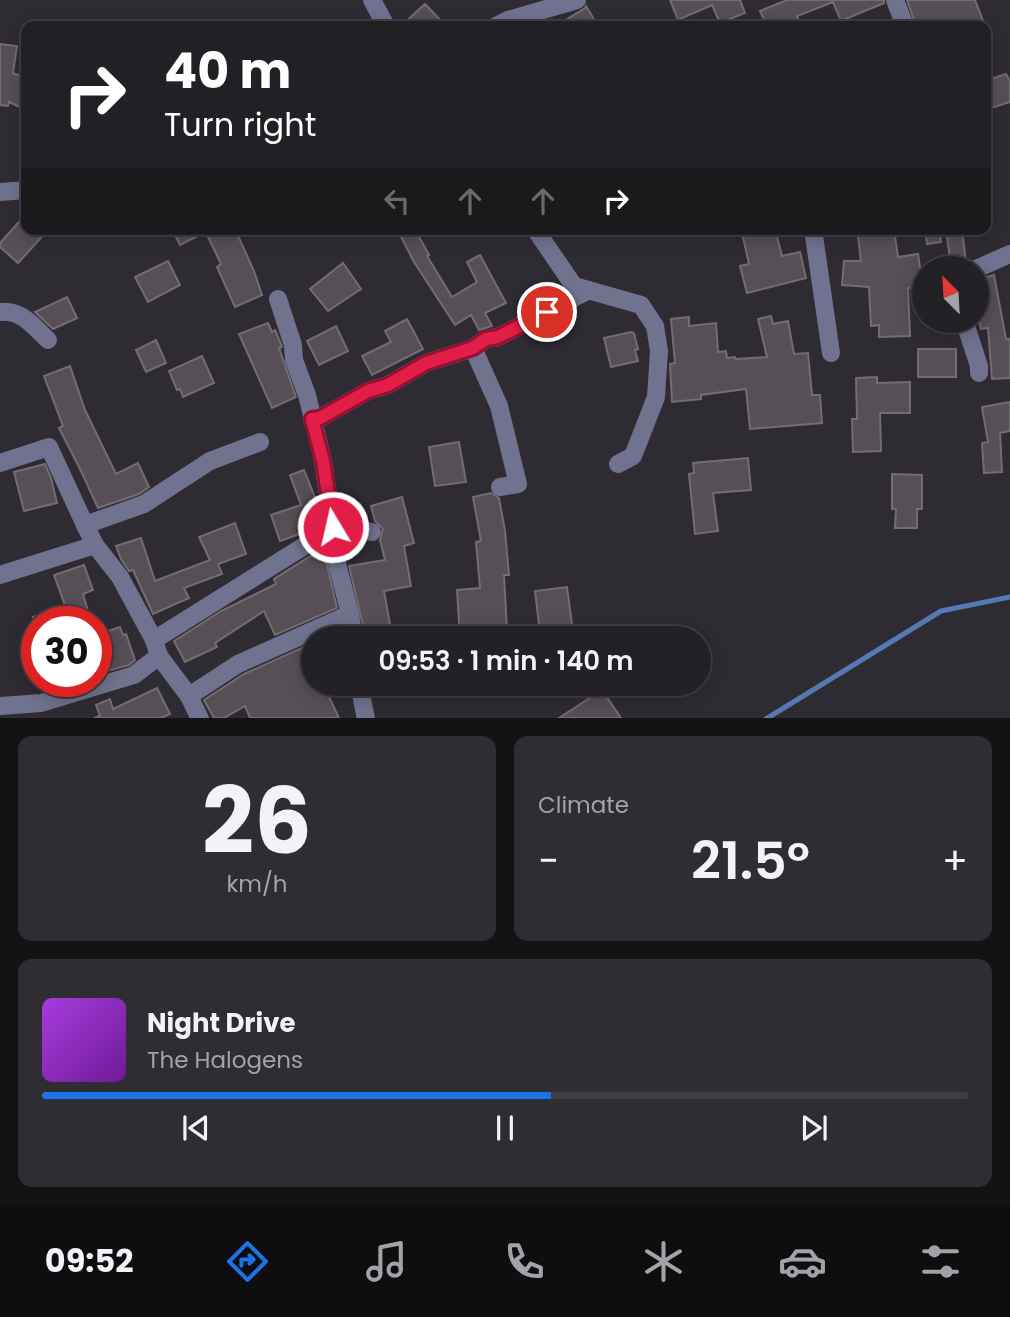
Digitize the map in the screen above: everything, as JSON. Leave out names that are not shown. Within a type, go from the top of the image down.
[{"type":"street","points":[[372,0],[383,21]]},
{"type":"street","points":[[505,21],[577,0]]},
{"type":"street","points":[[895,0],[903,21]]},
{"type":"street","points":[[0,192],[21,190]]},
{"type":"street","points":[[539,235],[574,286],[641,305],[655,326],[659,351],[656,397],[633,456],[618,464]]},
{"type":"street","points":[[814,235],[831,354]]},
{"type":"street","points":[[989,263],[1010,254]]},
{"type":"street","points":[[312,419],[320,418],[368,391],[388,385],[426,363],[473,348],[486,339],[498,337],[589,290]]},
{"type":"street","points":[[278,299],[293,345],[294,360],[307,395],[323,461],[335,556],[352,626]]},
{"type":"street","points":[[0,312],[9,310],[23,316],[48,340]]},
{"type":"street","points":[[968,333],[979,373]]},
{"type":"street","points":[[473,348],[499,406],[518,484],[499,487]]},
{"type":"street","points":[[85,525],[144,504],[210,461],[260,442]]},
{"type":"street","points":[[0,463],[49,447],[95,545],[120,577],[156,648],[189,695],[200,718]]},
{"type":"street","points":[[0,706],[41,703],[134,675],[156,648],[333,533],[341,534],[357,529],[372,532]]},
{"type":"street","points":[[0,575],[95,545]]},
{"type":"street","points":[[189,695],[238,664],[350,614]]},
{"type":"street","points":[[361,696],[366,718]]},
{"type":"building","points":[[670,0],[740,0],[745,13],[719,21],[712,5],[678,20]]},
{"type":"building","points":[[787,0],[884,0],[884,3],[841,21],[833,2],[797,16],[799,21],[765,21],[760,11]]},
{"type":"building","points":[[907,0],[975,0],[983,21],[914,21]]},
{"type":"building","points":[[425,4],[441,21],[406,21]]},
{"type":"building","points":[[586,6],[595,21],[564,21]]},
{"type":"building","points":[[0,44],[17,46],[13,73],[21,76],[21,108],[9,102],[8,106],[0,105]]},
{"type":"building","points":[[1006,74],[1010,81],[1010,102],[991,108],[991,79]]},
{"type":"building","points":[[21,220],[21,235],[44,235],[18,263],[0,247],[0,243]]},
{"type":"building","points":[[175,235],[200,235],[180,245]]},
{"type":"building","points":[[238,235],[262,295],[235,307],[217,267],[221,264],[208,237]]},
{"type":"building","points":[[400,235],[418,235],[429,255],[427,256],[452,297],[477,282],[467,262],[480,255],[506,303],[485,313],[492,326],[479,330],[471,315],[455,325],[414,262]]},
{"type":"building","points":[[742,235],[777,235],[782,256],[800,252],[806,278],[747,293],[740,266],[749,264]]},
{"type":"building","points":[[858,235],[895,235],[898,257],[918,254],[912,256],[912,287],[908,288],[910,336],[879,337],[879,325],[871,326],[869,287],[842,285],[844,261],[861,261]]},
{"type":"building","points":[[926,235],[940,235],[941,242],[927,244]]},
{"type":"building","points":[[947,235],[963,235],[965,256],[950,256]]},
{"type":"building","points":[[168,261],[180,285],[148,302],[135,277]]},
{"type":"building","points":[[343,263],[361,289],[328,311],[310,289]]},
{"type":"building","points":[[994,275],[1006,339],[1010,339],[1010,378],[992,379],[988,333],[989,276]]},
{"type":"building","points":[[67,297],[77,318],[53,329],[35,312]]},
{"type":"building","points":[[771,316],[773,324],[788,321],[794,354],[808,353],[812,395],[820,395],[822,423],[750,429],[746,389],[672,402],[670,364],[675,363],[671,319],[689,317],[689,326],[716,323],[718,352],[726,351],[727,358],[736,359],[767,357],[758,319]]},
{"type":"building","points":[[407,319],[423,349],[372,375],[362,356],[391,342],[385,331]]},
{"type":"building","points":[[268,323],[272,332],[275,330],[281,344],[282,347],[279,348],[296,397],[272,408],[239,334]]},
{"type":"building","points":[[336,326],[348,351],[319,365],[307,341]]},
{"type":"building","points":[[634,333],[638,349],[635,350],[638,361],[611,367],[604,338]]},
{"type":"building","points":[[156,340],[166,363],[146,372],[136,350]]},
{"type":"building","points":[[918,349],[956,349],[956,377],[918,377]]},
{"type":"building","points":[[202,356],[214,383],[183,397],[169,371]]},
{"type":"building","points":[[70,366],[85,410],[116,474],[138,463],[149,487],[139,494],[98,508],[59,428],[63,426],[44,376]]},
{"type":"building","points":[[877,377],[877,383],[910,382],[910,413],[880,413],[881,451],[853,452],[852,419],[857,419],[856,378]]},
{"type":"building","points":[[1010,402],[1010,431],[1000,433],[1002,472],[984,473],[982,443],[988,442],[982,407]]},
{"type":"building","points":[[459,442],[466,482],[435,486],[429,447]]},
{"type":"building","points":[[748,458],[751,490],[713,493],[718,531],[695,534],[689,474],[694,473],[693,463]]},
{"type":"building","points":[[45,464],[57,503],[24,511],[14,472]]},
{"type":"building","points":[[304,470],[318,505],[321,522],[305,532],[280,541],[271,515],[301,505],[290,475]]},
{"type":"building","points":[[892,474],[922,475],[922,509],[917,509],[917,528],[895,528]]},
{"type":"building","points":[[491,493],[499,498],[509,575],[504,575],[507,626],[459,626],[457,590],[480,588],[476,542],[481,541],[473,497]]},
{"type":"building","points":[[402,497],[414,543],[404,546],[411,586],[384,591],[390,626],[363,626],[349,566],[385,560],[380,540],[383,529],[375,521],[371,506]]},
{"type":"building","points":[[235,523],[246,554],[218,564],[222,574],[184,588],[189,598],[153,614],[133,570],[129,571],[116,546],[141,538],[155,581],[210,560],[199,537]]},
{"type":"building","points":[[323,548],[337,608],[275,635],[264,611],[215,643],[217,647],[185,662],[174,641],[221,611],[276,584],[274,579]]},
{"type":"building","points":[[84,565],[93,590],[83,594],[87,606],[65,606],[54,575]]},
{"type":"building","points":[[567,587],[572,626],[533,626],[539,625],[535,591]]},
{"type":"building","points":[[120,627],[123,635],[126,634],[135,660],[129,665],[112,670],[112,630]]},
{"type":"building","points":[[301,648],[301,696],[329,696],[339,718],[250,718],[245,706],[224,718],[214,718],[204,700],[244,674]]},
{"type":"building","points":[[157,688],[170,714],[161,718],[94,718],[100,716],[96,705],[110,699],[113,709]]},
{"type":"building","points":[[593,696],[606,696],[621,718],[559,718]]},
{"type":"waterway","points":[[768,718],[941,611],[1010,597]]},
{"type":"route","points":[[333,527],[323,461],[312,419],[320,418],[368,391],[388,385],[426,363],[473,348],[486,339],[498,337],[547,312]]}]
